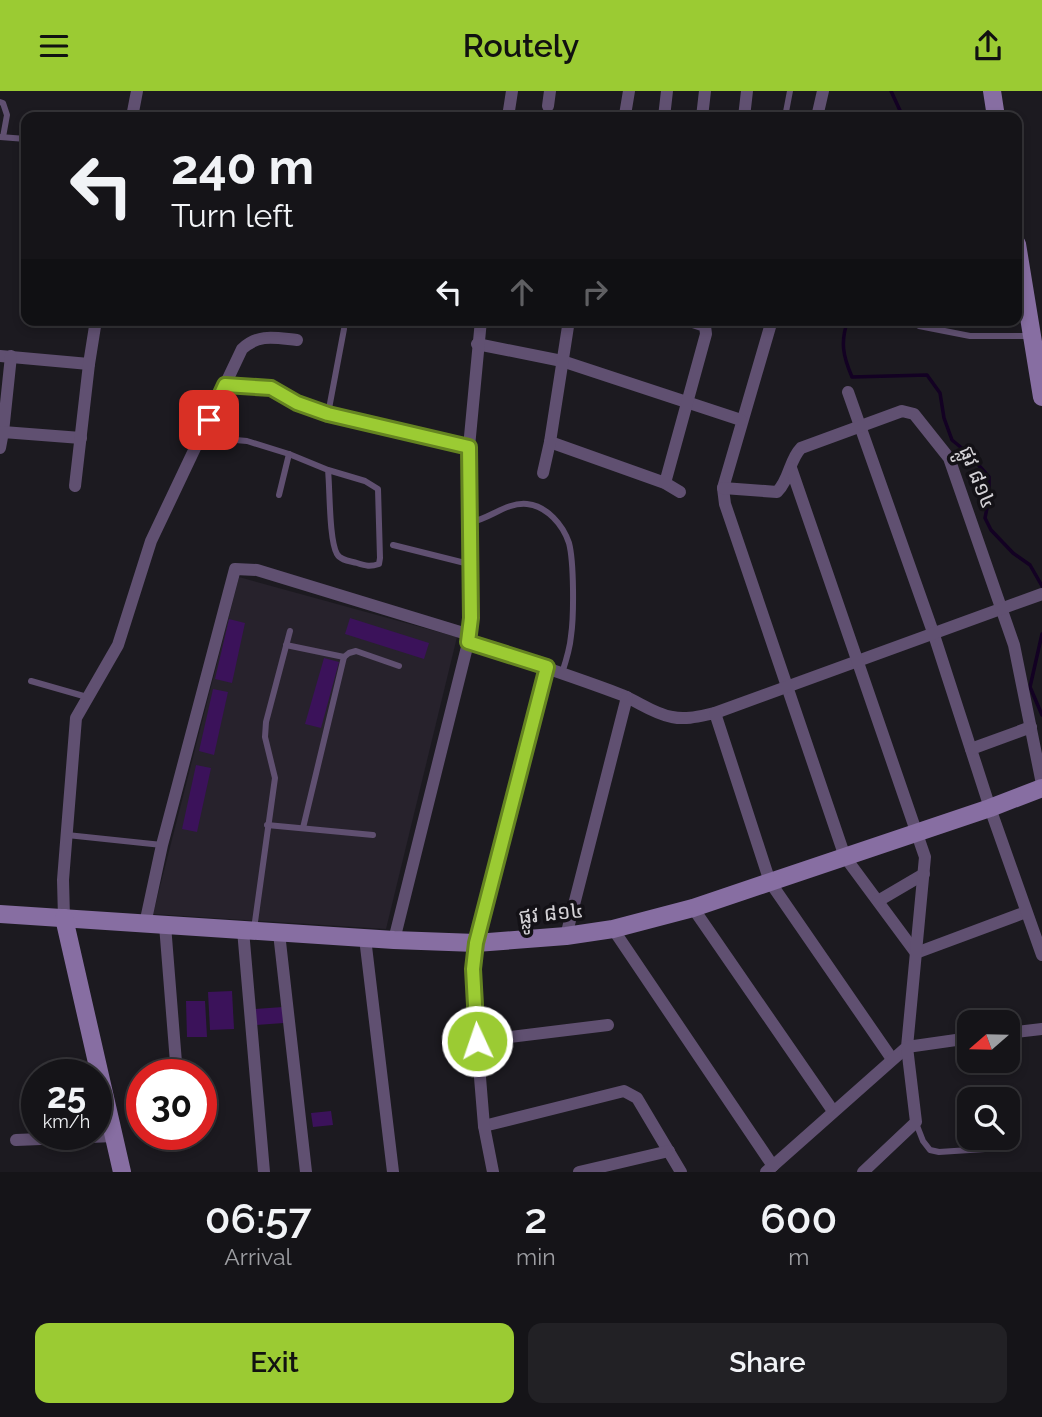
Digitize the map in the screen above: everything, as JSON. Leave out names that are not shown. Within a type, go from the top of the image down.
[{"type":"street","points":[[509,112],[512,91]]},
{"type":"street","points":[[548,106],[550,91]]},
{"type":"street","points":[[626,112],[629,91]]},
{"type":"street","points":[[665,112],[667,91]]},
{"type":"street","points":[[703,112],[705,91]]},
{"type":"street","points":[[745,112],[747,91]]},
{"type":"street","points":[[818,112],[823,91]]},
{"type":"street","points":[[992,91],[995,112]]},
{"type":"street","points":[[1022,275],[1042,397]]},
{"type":"street","points":[[75,486],[95,326]]},
{"type":"street","points":[[394,940],[469,639],[469,447],[480,326]]},
{"type":"street","points":[[543,473],[568,326]]},
{"type":"street","points":[[665,483],[706,334],[705,326]]},
{"type":"street","points":[[770,326],[723,488],[725,504],[845,857],[916,953]]},
{"type":"street","points":[[122,1172],[64,918],[63,880],[76,718],[118,645],[151,541],[242,349],[249,342],[267,336],[297,340]]},
{"type":"street","points":[[477,345],[562,361],[741,420]]},
{"type":"street","points":[[0,448],[6,356],[89,364]]},
{"type":"street","points":[[848,392],[934,635],[990,808],[1042,955]]},
{"type":"street","name":"ផ្លូវ ៨១៤","points":[[0,914],[394,940],[476,943],[566,936],[613,929],[692,908],[990,808],[1042,786],[1014,645],[1003,610],[950,458],[914,414],[908,411],[801,448],[793,456],[784,485],[778,492],[723,488]]},
{"type":"street","points":[[328,414],[469,447]]},
{"type":"street","points":[[3,432],[80,438]]},
{"type":"street","points":[[550,442],[665,483],[680,492]]},
{"type":"street","points":[[791,468],[925,857],[907,1047],[916,1122],[863,1172]]},
{"type":"street","points":[[145,924],[162,845],[235,569],[257,570],[469,639],[626,697],[671,717],[690,719],[715,713],[1042,594]]},
{"type":"street","points":[[493,1172],[484,1126],[473,969],[476,943],[547,667]]},
{"type":"street","points":[[566,936],[626,697]]},
{"type":"street","points":[[715,713],[769,882],[892,1059]]},
{"type":"street","points":[[971,749],[1031,727]]},
{"type":"street","points":[[878,901],[924,874]]},
{"type":"street","points":[[692,908],[833,1111]]},
{"type":"street","points":[[916,953],[1026,912]]},
{"type":"street","points":[[165,925],[176,1059]]},
{"type":"street","points":[[613,929],[769,1169],[907,1047],[957,1040]]},
{"type":"street","points":[[248,931],[264,1172]]},
{"type":"street","points":[[279,933],[306,1172]]},
{"type":"street","points":[[365,938],[393,1172]]},
{"type":"street","points":[[477,1041],[608,1025]]},
{"type":"street","points":[[1020,1032],[1042,1029]]},
{"type":"street","points":[[484,1126],[624,1091],[636,1098],[681,1172]]},
{"type":"street","points":[[16,1140],[114,1136]]},
{"type":"street","points":[[579,1172],[669,1151]]},
{"type":"lane","points":[[786,112],[790,91]]},
{"type":"lane","points":[[0,102],[3,103],[7,115],[1,137],[21,139]]},
{"type":"lane","points":[[919,326],[970,336],[1032,336]]},
{"type":"lane","points":[[225,385],[271,388],[297,403],[328,414],[344,329]]},
{"type":"lane","points":[[201,437],[247,441],[365,481],[378,489],[380,558],[375,566],[368,567],[340,558],[337,554],[333,538],[328,470]]},
{"type":"lane","points":[[279,495],[289,454]]},
{"type":"lane","points":[[471,522],[484,520],[504,508],[528,504],[553,515],[569,543],[573,596],[571,638],[562,673]]},
{"type":"lane","points":[[393,545],[470,564]]},
{"type":"lane","points":[[248,931],[275,778],[265,737],[266,722],[290,631]]},
{"type":"lane","points":[[286,645],[344,657]]},
{"type":"lane","points":[[303,828],[344,657],[356,651],[399,666]]},
{"type":"lane","points":[[32,681],[87,697]]},
{"type":"lane","points":[[267,825],[373,835]]},
{"type":"lane","points":[[66,835],[162,845]]},
{"type":"lane","points":[[916,1122],[923,1141],[930,1150],[970,1150]]},
{"type":"shaded area","points":[[239,577],[457,637],[386,929],[153,914]]},
{"type":"building","points":[[350,618],[429,643],[424,659],[345,634]]},
{"type":"building","points":[[229,619],[245,623],[232,683],[215,679]]},
{"type":"building","points":[[324,658],[339,662],[321,728],[305,724]]},
{"type":"building","points":[[213,689],[228,692],[214,755],[199,751]]},
{"type":"building","points":[[196,765],[211,768],[197,832],[182,829]]},
{"type":"building","points":[[232,991],[234,1029],[210,1030],[208,992]]},
{"type":"building","points":[[186,1001],[205,1001],[207,1037],[187,1037]]},
{"type":"building","points":[[283,1007],[284,1023],[256,1025],[255,1009]]},
{"type":"building","points":[[331,1111],[333,1125],[313,1127],[311,1113]]},
{"type":"waterway","points":[[891,91],[901,112]]},
{"type":"waterway","points":[[846,326],[844,349],[852,377],[927,375],[940,393],[944,418],[952,440],[969,454],[989,477],[985,518],[991,530],[1013,553],[1030,565],[1042,586]]},
{"type":"waterway","points":[[1042,634],[1030,687],[1042,715]]},
{"type":"route","points":[[209,420],[225,385],[271,388],[297,403],[328,414],[469,447],[471,618],[468,642],[547,667],[476,943],[473,969],[477,1041]]}]
